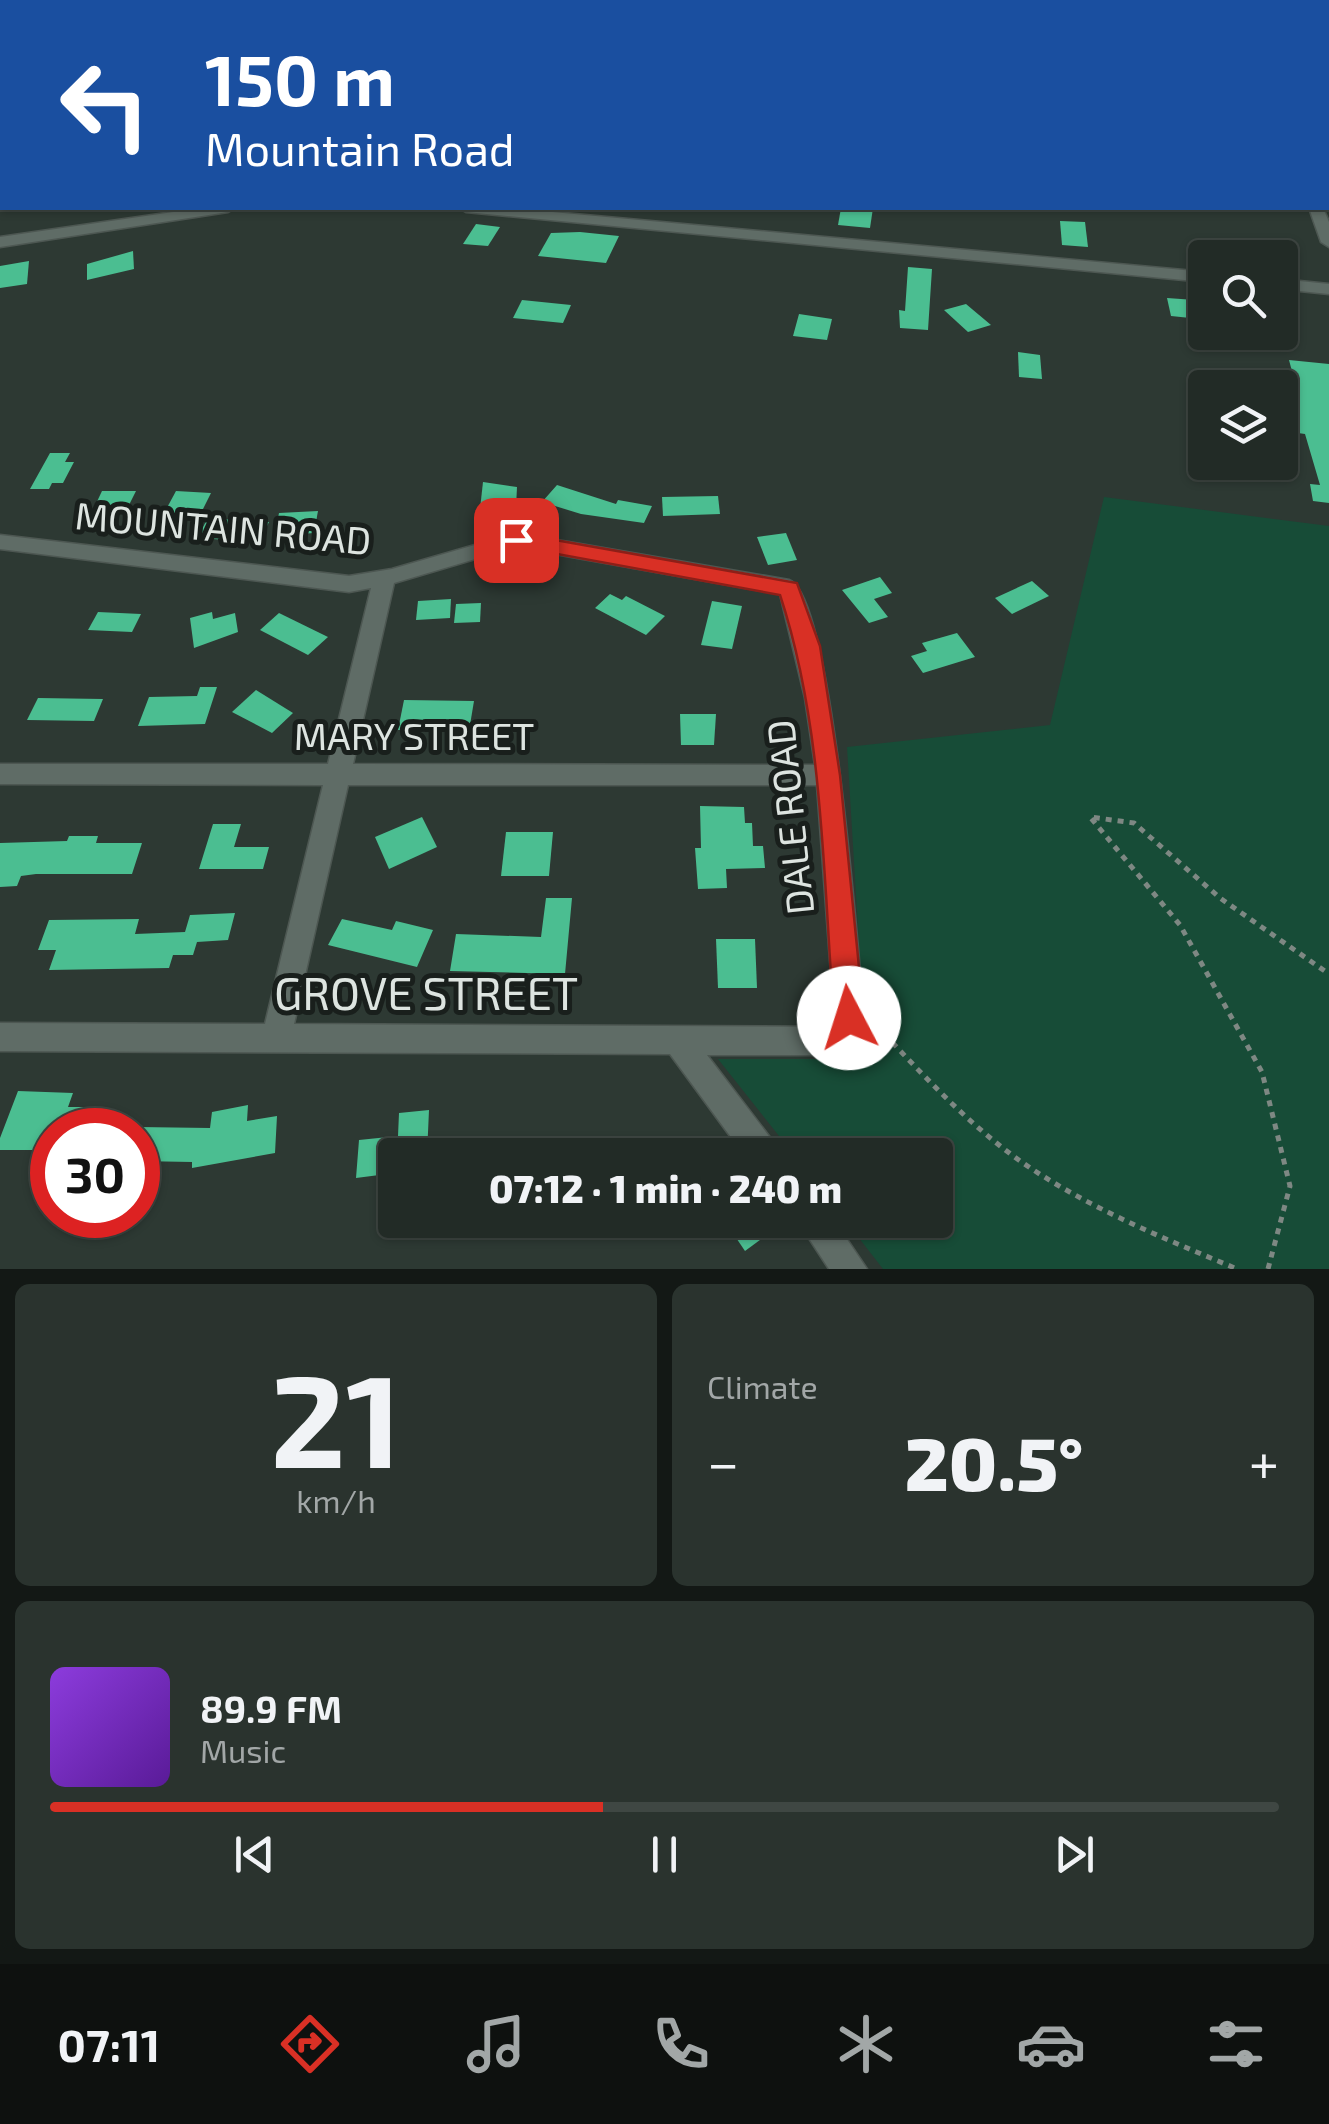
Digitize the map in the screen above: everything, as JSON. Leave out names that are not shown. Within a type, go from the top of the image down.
[{"type":"street","points":[[0,242],[215,210]]},
{"type":"street","points":[[487,210],[1188,276]]},
{"type":"street","points":[[1317,210],[1329,242]]},
{"type":"street","points":[[1298,286],[1329,289]]},
{"type":"street","name":"MOUNTAIN ROAD","points":[[0,542],[349,584],[384,580],[480,547],[516,540],[789,588]]},
{"type":"street","points":[[276,1038],[384,580]]},
{"type":"street","name":"DALE ROAD","points":[[789,588],[808,646],[827,775],[851,1041]]},
{"type":"street","name":"MARY STREET","points":[[0,774],[827,775]]},
{"type":"street","name":"GROVE STREET","points":[[0,1036],[851,1041]]},
{"type":"street","points":[[677,1040],[751,1138]]},
{"type":"street","points":[[827,1238],[850,1269]]},
{"type":"path","points":[[1268,1269],[1290,1186],[1262,1072],[1180,925],[1090,817],[1134,822],[1220,898],[1329,974]]},
{"type":"path","points":[[847,994],[930,1084],[1017,1158],[1127,1221],[1236,1269]]},
{"type":"green space","points":[[1104,497],[1329,526],[1329,1269],[883,1269],[859,1238],[953,1238],[953,1138],[781,1138],[718,1059],[866,1059],[847,747],[1050,725]]},
{"type":"building","points":[[841,210],[873,210],[870,228],[838,225]]},
{"type":"building","points":[[1060,221],[1085,222],[1088,247],[1062,245]]},
{"type":"building","points":[[476,224],[500,227],[488,246],[463,244]]},
{"type":"building","points":[[551,233],[619,236],[606,263],[538,256]]},
{"type":"building","points":[[133,251],[134,269],[87,280],[87,264]]},
{"type":"building","points":[[29,261],[27,284],[0,288],[0,266]]},
{"type":"building","points":[[908,267],[932,269],[928,330],[900,328],[899,310],[905,311]]},
{"type":"building","points":[[1167,298],[1188,300],[1188,318],[1171,316]]},
{"type":"building","points":[[522,300],[571,305],[563,323],[513,318]]},
{"type":"building","points":[[966,304],[991,325],[968,332],[944,310]]},
{"type":"building","points":[[799,314],[832,319],[827,340],[793,336]]},
{"type":"building","points":[[1018,352],[1040,355],[1042,379],[1019,377]]},
{"type":"building","points":[[1289,360],[1329,364],[1329,503],[1313,501],[1310,484],[1320,485],[1305,434],[1298,433],[1298,370],[1292,370]]},
{"type":"building","points":[[50,453],[70,453],[65,462],[74,462],[63,483],[52,483],[49,489],[30,489]]},
{"type":"building","points":[[483,482],[517,487],[516,508],[480,509]]},
{"type":"building","points":[[557,485],[616,504],[618,500],[652,506],[644,523],[581,514],[542,502]]},
{"type":"building","points":[[102,491],[136,491],[128,507],[94,508]]},
{"type":"building","points":[[176,491],[211,493],[198,519],[162,517]]},
{"type":"building","points":[[718,496],[720,514],[663,516],[662,497]]},
{"type":"building","points":[[318,511],[314,533],[274,536],[279,513]]},
{"type":"building","points":[[208,518],[269,522],[259,542],[197,538]]},
{"type":"building","points":[[786,533],[797,560],[768,565],[757,537]]},
{"type":"building","points":[[880,577],[892,593],[874,599],[888,617],[869,623],[842,590]]},
{"type":"building","points":[[1032,581],[1049,596],[1012,614],[995,598]]},
{"type":"building","points":[[610,594],[622,600],[626,596],[665,616],[646,635],[595,608]]},
{"type":"building","points":[[451,599],[450,618],[416,620],[418,601]]},
{"type":"building","points":[[712,601],[742,606],[732,649],[701,645]]},
{"type":"building","points":[[481,603],[480,622],[454,623],[456,604]]},
{"type":"building","points":[[98,612],[141,614],[132,632],[88,630]]},
{"type":"building","points":[[212,612],[213,619],[235,613],[238,632],[194,648],[190,618]]},
{"type":"building","points":[[279,613],[328,637],[308,655],[260,630]]},
{"type":"building","points":[[957,633],[975,657],[923,673],[911,656],[927,651],[922,643]]},
{"type":"building","points":[[200,687],[217,687],[205,724],[138,726],[149,697],[197,696]]},
{"type":"building","points":[[256,690],[293,713],[272,733],[232,712]]},
{"type":"building","points":[[38,698],[103,699],[94,721],[27,720]]},
{"type":"building","points":[[404,700],[474,701],[469,731],[398,730]]},
{"type":"building","points":[[680,714],[716,714],[714,745],[681,745]]},
{"type":"building","points":[[700,806],[744,807],[745,823],[752,823],[753,846],[763,846],[765,868],[726,869],[727,888],[698,889],[695,848],[701,848]]},
{"type":"building","points":[[422,817],[437,847],[389,869],[375,837]]},
{"type":"building","points":[[213,824],[241,824],[234,847],[269,847],[263,869],[199,869]]},
{"type":"building","points":[[506,832],[553,832],[549,876],[501,876]]},
{"type":"building","points":[[69,836],[98,836],[96,843],[142,843],[132,874],[36,874],[21,876],[17,886],[0,887],[0,843],[67,841]]},
{"type":"building","points":[[546,898],[572,898],[565,974],[450,971],[456,934],[541,937]]},
{"type":"building","points":[[235,913],[228,940],[197,942],[193,955],[173,955],[169,968],[49,970],[56,950],[38,950],[49,920],[139,919],[135,934],[185,932],[190,915]]},
{"type":"building","points":[[342,919],[392,930],[396,921],[433,930],[417,967],[328,945]]},
{"type":"building","points":[[716,939],[755,939],[757,988],[718,988]]},
{"type":"building","points":[[18,1091],[73,1093],[68,1107],[97,1107],[30,1108],[30,1150],[0,1150],[0,1138]]},
{"type":"building","points":[[248,1105],[247,1121],[277,1116],[275,1153],[192,1168],[192,1162],[160,1161],[160,1127],[210,1128],[212,1112]]},
{"type":"building","points":[[429,1110],[428,1138],[378,1138],[398,1136],[399,1113]]},
{"type":"building","points":[[588,1136],[588,1138],[501,1138]]},
{"type":"building","points":[[378,1138],[378,1175],[356,1178],[359,1140]]},
{"type":"building","points":[[736,1238],[763,1238],[745,1251]]},
{"type":"route","points":[[516,540],[789,588],[808,646],[827,775],[849,1018]]}]
